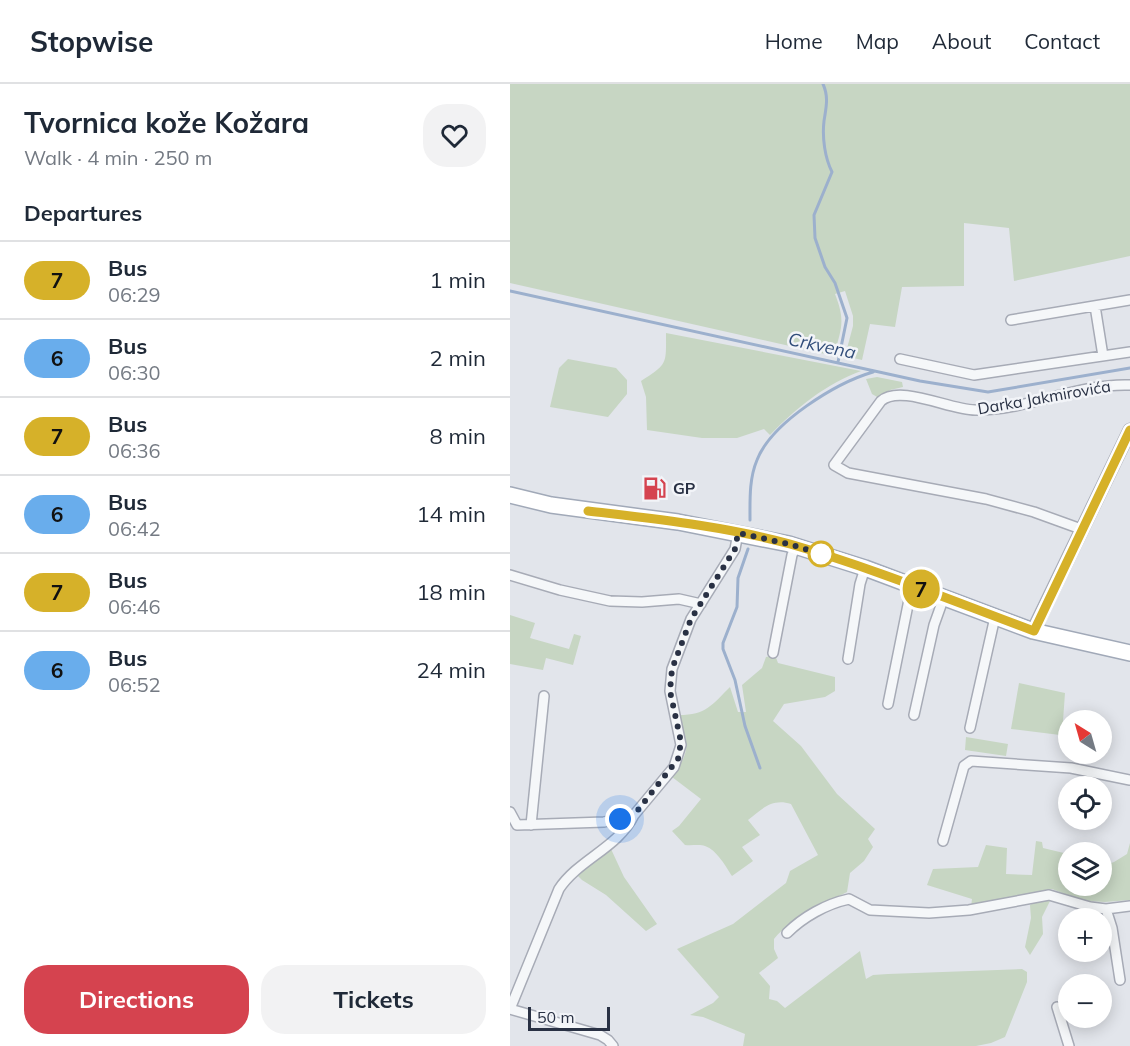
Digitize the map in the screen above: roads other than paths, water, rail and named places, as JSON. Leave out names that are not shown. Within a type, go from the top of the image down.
[{"type":"main road","points":[[510,495],[569,508],[678,522],[796,546],[865,568],[1034,631],[1130,653]]},
{"type":"street","points":[[1011,320],[1130,300]]},
{"type":"street","points":[[1095,306],[1103,356]]},
{"type":"street","points":[[900,359],[974,375],[1130,352]]},
{"type":"street","name":"Darka Jakmirovića","points":[[1081,529],[1034,512],[840,470],[834,465],[887,396],[905,395],[961,409],[984,410],[1102,386],[1130,385]]},
{"type":"street","points":[[1034,631],[1130,430]]},
{"type":"street","points":[[613,1046],[600,1035],[510,1009],[560,889],[569,875],[622,835],[634,815],[674,767],[680,752],[681,738],[670,691],[671,678],[681,642],[691,619],[735,549],[738,533]]},
{"type":"street","points":[[773,653],[792,555],[796,546]]},
{"type":"street","points":[[848,659],[865,568]]},
{"type":"street","points":[[510,575],[560,590],[610,601],[642,602],[680,599],[701,604]]},
{"type":"street","points":[[888,704],[912,585]]},
{"type":"street","points":[[914,715],[934,625],[944,597]]},
{"type":"street","points":[[970,728],[995,617]]},
{"type":"street","points":[[531,825],[544,696]]},
{"type":"street","points":[[943,841],[964,766],[971,761],[1071,768],[1130,780]]},
{"type":"street","points":[[510,812],[513,825],[604,822],[634,815]]},
{"type":"street","points":[[787,933],[804,918],[849,899],[870,910],[929,913],[969,910],[1049,895],[1098,908]]},
{"type":"street","points":[[1112,908],[1130,906]]},
{"type":"street","points":[[1112,928],[1120,980]]},
{"type":"street","points":[[1057,1006],[1069,1046]]},
{"type":"waterway","points":[[823,84],[826,98],[824,141],[832,172],[814,215],[815,238],[825,267],[835,283],[847,318],[838,362]]},
{"type":"waterway","name":"Crkvena","points":[[510,291],[920,381],[988,392],[1130,368]]},
{"type":"waterway","points":[[750,520],[750,490],[754,467],[765,446],[776,432],[791,418],[824,395],[858,377],[873,372]]},
{"type":"waterway","points":[[748,549],[738,578],[737,607],[723,643],[723,649],[735,680],[745,726],[760,768]]},
{"type":"place","name":"GP","points":[[655,488]]}]
